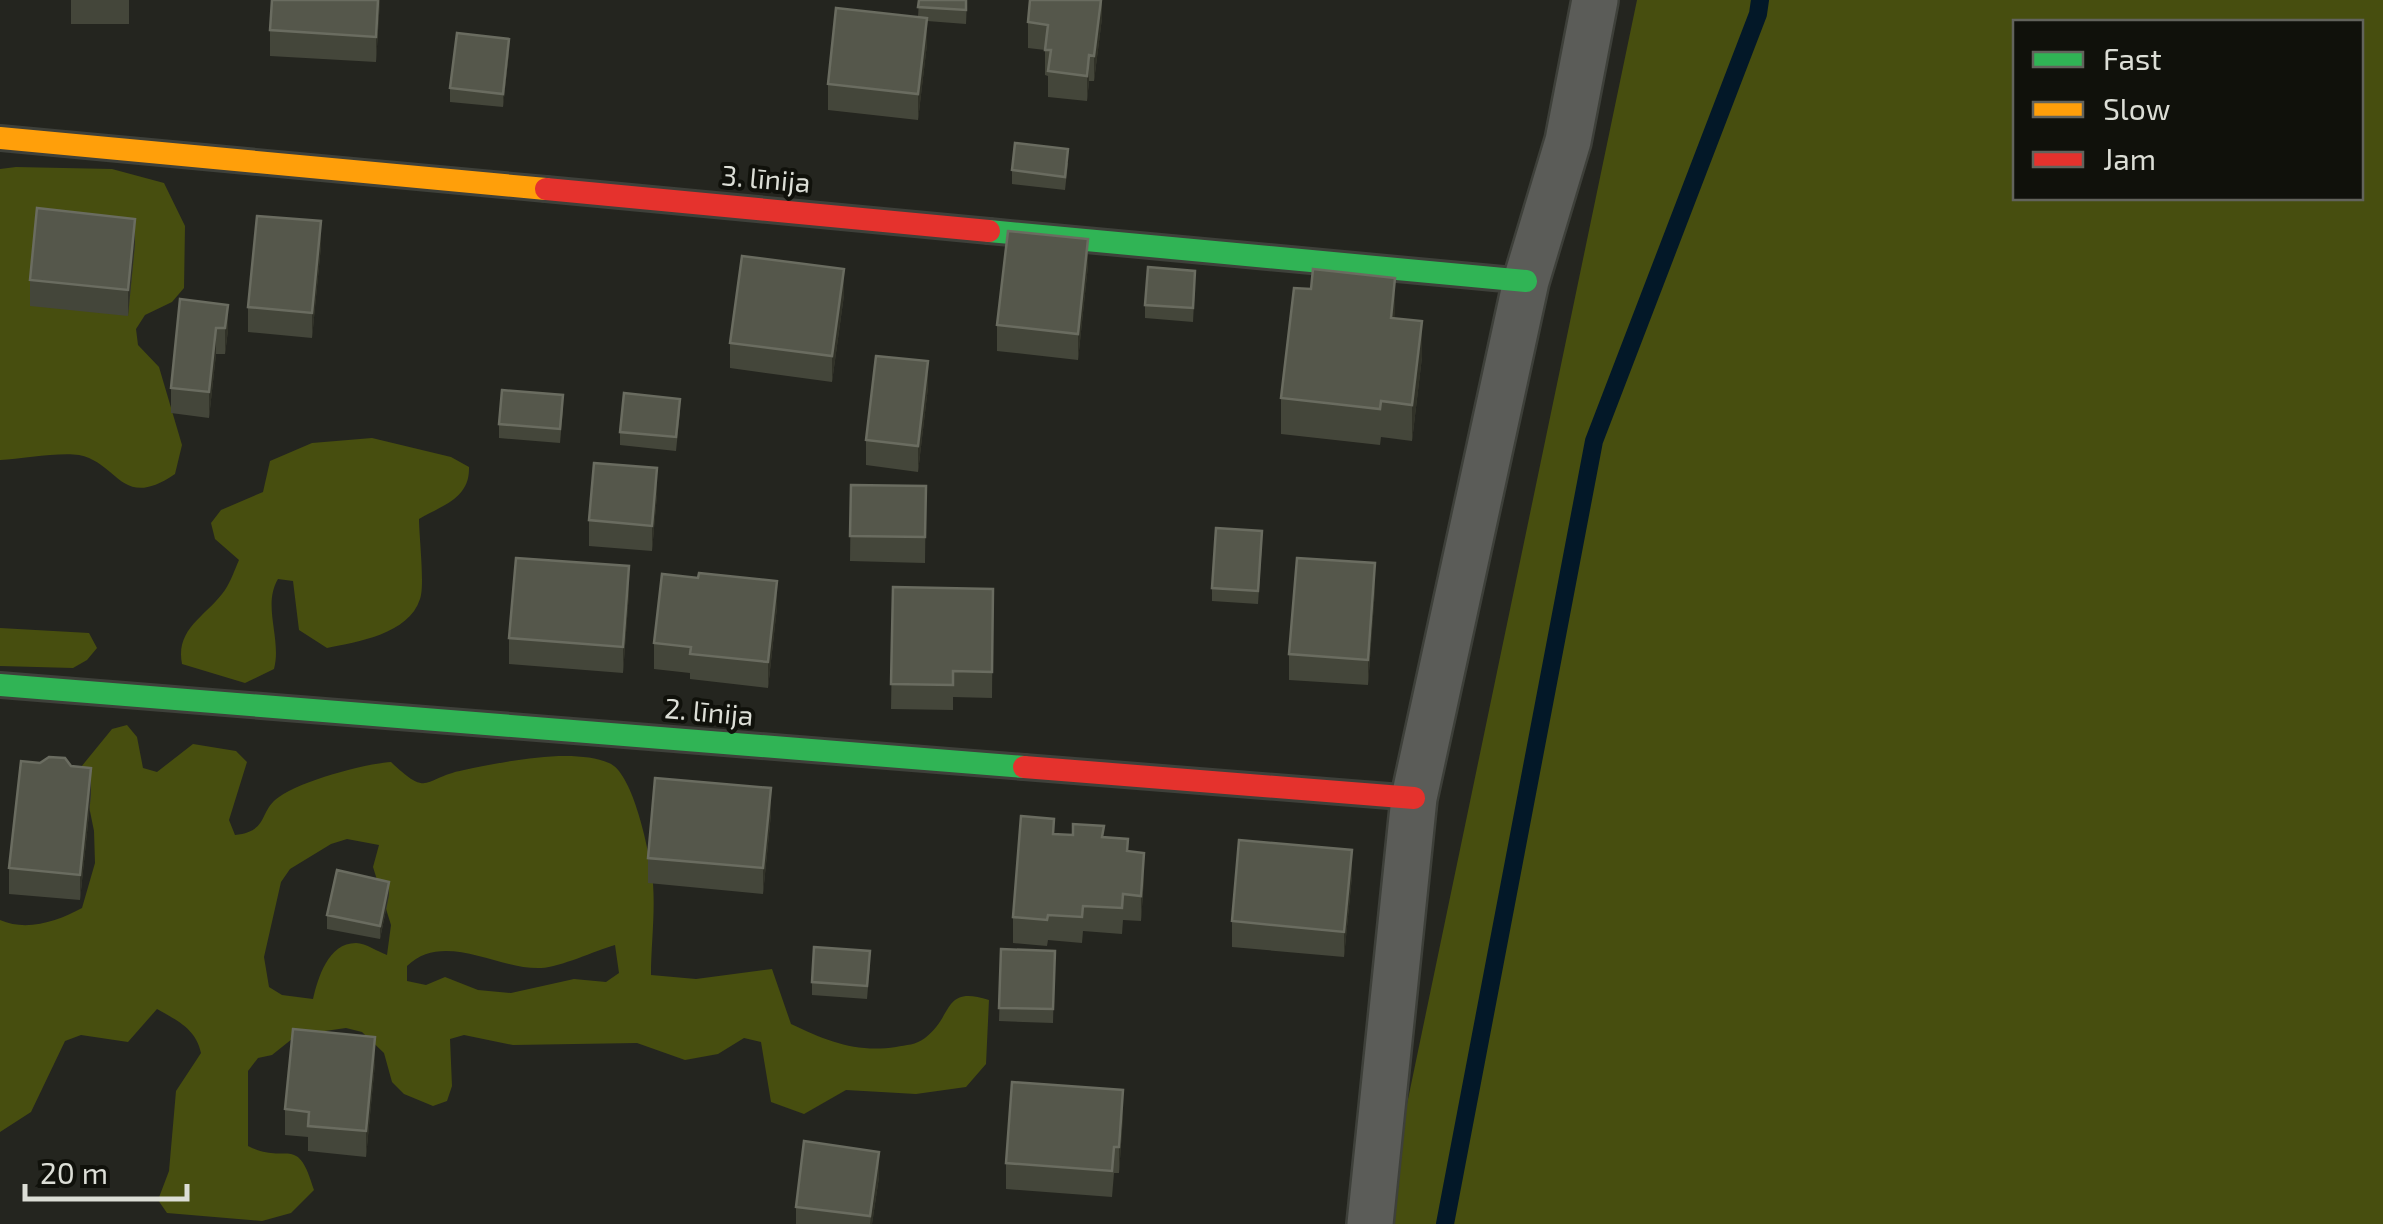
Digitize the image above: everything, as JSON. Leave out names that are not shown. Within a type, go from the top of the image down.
[{"type":"street","points":[[1370,1224],[1414,798],[1526,280],[1568,141],[1594,0]]},
{"type":"street","name":"3. līnija","points":[[0,138],[1526,280]]},
{"type":"street","name":"2. līnija","points":[[0,686],[1414,798]]},
{"type":"green space","points":[[1637,0],[2383,0],[2383,1224],[1382,1224]]},
{"type":"green space","points":[[0,169],[112,169],[164,183],[185,226],[184,288],[172,302],[145,315],[136,329],[138,345],[159,367],[182,445],[175,474],[157,484],[131,486],[79,455],[0,460]]},
{"type":"green space","points":[[372,438],[451,457],[469,467],[460,493],[419,519],[422,583],[414,611],[405,621],[381,634],[327,648],[299,630],[293,581],[278,579],[272,600],[274,669],[245,683],[182,664],[183,641],[225,590],[239,560],[215,539],[211,523],[221,510],[263,492],[270,461],[312,443]]},
{"type":"green space","points":[[0,628],[89,633],[97,648],[73,668],[0,666]]},
{"type":"green space","points":[[127,725],[137,737],[143,768],[157,772],[193,744],[236,751],[247,762],[229,820],[235,835],[259,825],[273,802],[289,791],[365,766],[391,762],[413,780],[426,783],[450,773],[537,758],[576,756],[609,763],[625,780],[649,856],[654,893],[651,975],[696,979],[772,969],[791,1024],[829,1040],[868,1048],[918,1042],[934,1029],[956,1000],[974,996],[989,1000],[986,1064],[966,1087],[916,1094],[846,1090],[804,1114],[771,1102],[761,1042],[744,1038],[718,1054],[685,1060],[637,1043],[513,1045],[464,1035],[450,1039],[452,1086],[447,1101],[433,1106],[404,1094],[392,1082],[384,1053],[362,1032],[346,1028],[297,1035],[272,1055],[258,1058],[248,1071],[248,1146],[296,1156],[308,1172],[314,1190],[291,1213],[262,1221],[167,1213],[158,1200],[169,1171],[176,1091],[201,1053],[190,1032],[157,1009],[128,1042],[81,1035],[65,1041],[31,1112],[0,1132],[0,920],[21,925],[42,923],[82,908],[95,863],[94,831],[81,767],[112,729]],"holes":[[[347,839],[379,845],[373,867],[391,925],[387,955],[360,943],[346,945],[326,963],[313,999],[282,995],[269,987],[264,957],[281,882],[290,869],[331,844]],[[615,945],[619,973],[606,982],[574,979],[511,993],[478,990],[445,977],[426,985],[407,981],[407,966],[437,951],[541,968]]]},
{"type":"building","points":[[272,0],[378,0],[376,37],[270,30]]},
{"type":"building","points":[[919,0],[966,0],[966,10],[918,7]]},
{"type":"building","points":[[1030,0],[1101,0],[1094,56],[1089,55],[1087,76],[1048,71],[1048,25],[1028,22]]},
{"type":"building","points":[[836,8],[927,18],[918,94],[828,84]]},
{"type":"building","points":[[457,33],[509,39],[503,94],[450,88]]},
{"type":"building","points":[[1015,143],[1068,149],[1065,177],[1012,170]]},
{"type":"building","points":[[37,208],[135,219],[128,290],[30,280]]},
{"type":"building","points":[[257,216],[321,221],[312,313],[248,307]]},
{"type":"building","points":[[1008,231],[1088,239],[1078,334],[997,325]]},
{"type":"building","points":[[742,256],[844,269],[832,356],[730,343]]},
{"type":"building","points":[[1148,267],[1195,271],[1193,308],[1145,305]]},
{"type":"building","points":[[1313,269],[1395,278],[1391,318],[1422,321],[1412,405],[1381,401],[1380,409],[1281,398],[1294,288],[1311,289]]},
{"type":"building","points":[[180,299],[228,305],[225,328],[216,328],[209,392],[171,388]]},
{"type":"building","points":[[876,356],[928,361],[918,446],[866,440]]},
{"type":"building","points":[[502,390],[563,395],[560,429],[499,424]]},
{"type":"building","points":[[624,393],[680,399],[676,437],[620,432]]},
{"type":"building","points":[[594,463],[657,468],[652,526],[589,520]]},
{"type":"building","points":[[851,485],[926,486],[925,537],[850,536]]},
{"type":"building","points":[[1216,528],[1262,531],[1258,591],[1212,588]]},
{"type":"building","points":[[516,558],[629,566],[623,647],[509,638]]},
{"type":"building","points":[[1297,558],[1375,563],[1368,660],[1289,654]]},
{"type":"building","points":[[699,573],[777,581],[768,662],[690,654],[691,647],[654,643],[662,574],[698,578]]},
{"type":"building","points":[[893,587],[993,589],[992,672],[953,671],[953,685],[891,684]]},
{"type":"building","points":[[49,757],[65,758],[71,766],[91,768],[80,875],[9,868],[21,761],[40,763]]},
{"type":"building","points":[[655,778],[771,788],[763,868],[648,858]]},
{"type":"building","points":[[1021,816],[1054,819],[1053,834],[1073,835],[1073,824],[1104,826],[1102,837],[1128,839],[1127,851],[1144,853],[1141,896],[1123,894],[1122,908],[1083,906],[1082,917],[1013,917]]},
{"type":"building","points":[[1239,840],[1352,850],[1344,932],[1232,921]]},
{"type":"building","points":[[337,870],[389,882],[380,926],[327,915]]},
{"type":"building","points":[[814,947],[870,951],[867,986],[812,982]]},
{"type":"building","points":[[1001,949],[1055,951],[1053,1009],[999,1008]]},
{"type":"building","points":[[293,1029],[375,1037],[366,1131],[308,1126],[309,1112],[285,1109]]},
{"type":"building","points":[[1012,1082],[1123,1090],[1119,1147],[1114,1147],[1112,1171],[1006,1163]]},
{"type":"building","points":[[804,1141],[879,1152],[870,1216],[796,1207]]},
{"type":"waterway","points":[[1445,1224],[1594,441],[1758,14],[1760,0]]},
{"type":"traffic: fast","points":[[989,231],[1526,281]]},
{"type":"traffic: fast","points":[[0,685],[1024,767]]},
{"type":"traffic: slow","points":[[0,138],[546,189]]},
{"type":"traffic: jam","points":[[546,189],[989,231]]},
{"type":"traffic: jam","points":[[1024,767],[1414,798]]}]
